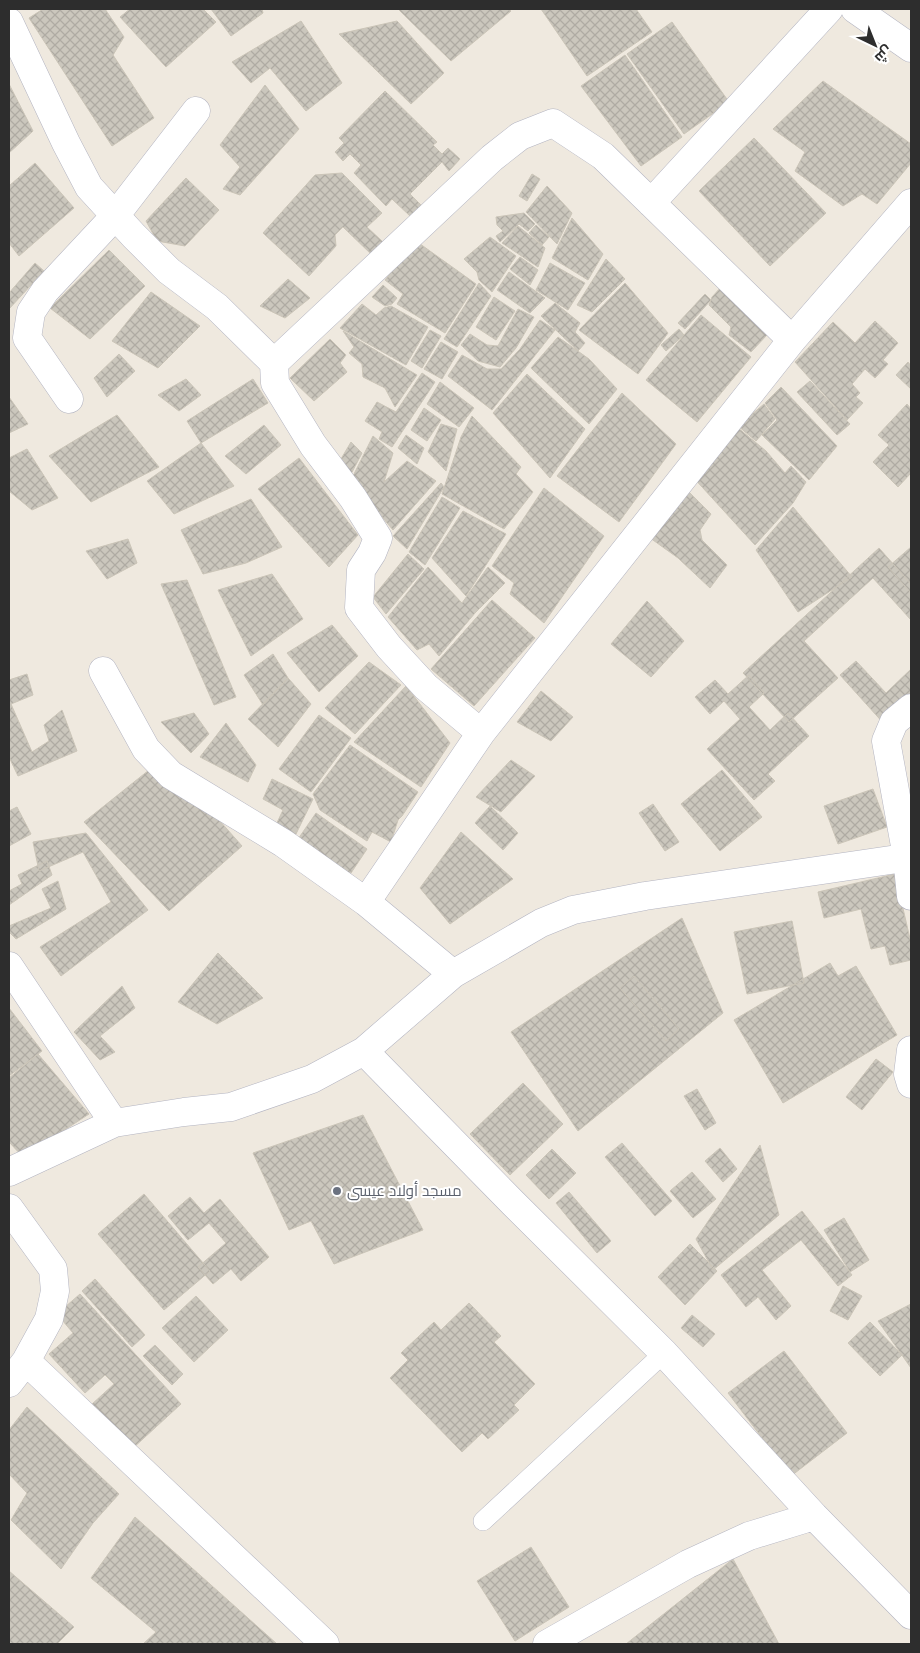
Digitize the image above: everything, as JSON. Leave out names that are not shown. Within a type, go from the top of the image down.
[{"type":"street","points":[[651,203],[829,9]]},
{"type":"street","points":[[855,9],[911,48]]},
{"type":"street","points":[[9,22],[89,187],[169,270],[217,307],[274,363],[274,383],[313,445],[352,498],[378,538],[372,553],[361,570],[359,608],[390,647],[426,687],[481,733]]},
{"type":"street","points":[[69,399],[27,338],[31,312],[45,291],[115,216],[196,111]]},
{"type":"street","points":[[274,363],[485,164],[520,136],[553,123],[603,156],[792,340]]},
{"type":"street","points":[[366,902],[481,733],[792,340],[911,203]]},
{"type":"street","points":[[103,671],[146,749],[171,775],[282,843],[366,902],[453,974]]},
{"type":"street","points":[[911,708],[894,722],[886,741],[909,857],[911,896]]},
{"type":"street","points":[[9,1172],[114,1123],[231,1106],[312,1079],[364,1051],[453,974],[540,923],[573,910],[645,896],[909,857]]},
{"type":"street","points":[[9,966],[114,1123]]},
{"type":"street","points":[[911,1050],[908,1074],[911,1084]]},
{"type":"street","points":[[364,1051],[664,1353],[814,1516],[911,1615]]},
{"type":"street","points":[[9,1208],[53,1269],[56,1291],[49,1319],[26,1361],[9,1383]]},
{"type":"street","points":[[26,1361],[325,1644]]},
{"type":"street","points":[[547,1644],[688,1564],[749,1536],[814,1516]]},
{"type":"lane","points":[[483,1521],[664,1353]]},
{"type":"building","points":[[43,9],[105,9],[124,37],[113,55],[154,118],[112,146],[29,18]]},
{"type":"building","points":[[130,9],[203,9],[216,22],[166,67],[120,17]]},
{"type":"building","points":[[211,9],[262,9],[263,13],[231,36]]},
{"type":"building","points":[[398,9],[508,9],[511,11],[451,61]]},
{"type":"building","points":[[541,9],[636,9],[652,32],[587,76]]},
{"type":"building","points":[[301,21],[342,83],[306,111],[270,68],[251,83],[232,62]]},
{"type":"building","points":[[397,21],[444,73],[411,104],[339,34]]},
{"type":"building","points":[[672,22],[729,102],[684,134],[627,54]]},
{"type":"building","points":[[625,55],[682,137],[641,166],[581,86]]},
{"type":"building","points":[[823,81],[911,144],[911,163],[877,204],[862,194],[843,206],[795,171],[805,152],[773,129]]},
{"type":"building","points":[[9,84],[33,131],[9,153]]},
{"type":"building","points":[[265,85],[299,129],[240,195],[223,189],[240,167],[220,145]]},
{"type":"building","points":[[385,91],[437,142],[433,145],[442,154],[448,148],[460,159],[449,171],[442,162],[410,194],[421,205],[410,216],[392,199],[386,206],[354,173],[361,165],[350,154],[343,161],[335,152],[344,143],[339,138]]},
{"type":"building","points":[[754,138],[826,213],[770,266],[699,191]]},
{"type":"building","points":[[35,163],[74,208],[19,256],[9,243],[9,186]]},
{"type":"building","points":[[342,173],[382,213],[367,227],[384,243],[372,255],[343,227],[335,235],[336,246],[309,276],[263,233],[315,175]]},
{"type":"building","points":[[532,174],[540,179],[527,201],[519,196]]},
{"type":"building","points":[[186,178],[219,210],[185,246],[157,241],[146,221]]},
{"type":"building","points":[[547,186],[572,213],[557,244],[526,212]]},
{"type":"building","points":[[524,213],[535,224],[528,231],[519,224],[500,242],[496,236],[503,231],[497,225],[496,217]]},
{"type":"building","points":[[572,218],[603,254],[588,280],[552,258]]},
{"type":"building","points":[[536,225],[549,237],[542,245],[529,233]]},
{"type":"building","points":[[518,226],[545,248],[538,267],[502,243]]},
{"type":"building","points":[[490,237],[516,256],[492,292],[479,280],[477,272],[464,259]]},
{"type":"building","points":[[416,241],[476,284],[445,333],[397,304],[403,294],[385,280]]},
{"type":"building","points":[[109,250],[145,286],[90,339],[50,308]]},
{"type":"building","points":[[520,257],[538,270],[530,285],[510,269]]},
{"type":"building","points":[[606,259],[625,279],[592,312],[577,305]]},
{"type":"building","points":[[35,263],[44,271],[9,309],[9,293]]},
{"type":"building","points":[[550,263],[585,283],[568,310],[536,290]]},
{"type":"building","points":[[509,272],[545,298],[530,313],[497,290]]},
{"type":"building","points":[[288,279],[310,298],[285,318],[260,306]]},
{"type":"building","points":[[479,283],[491,296],[457,347],[444,339]]},
{"type":"building","points":[[625,283],[668,333],[638,374],[579,330]]},
{"type":"building","points":[[383,285],[397,298],[392,304],[385,306],[372,297]]},
{"type":"building","points":[[722,286],[767,335],[751,352],[729,335],[731,327],[709,305],[712,297]]},
{"type":"building","points":[[151,292],[200,326],[158,368],[112,341]]},
{"type":"building","points":[[705,294],[711,300],[685,329],[678,323]]},
{"type":"building","points":[[494,297],[515,311],[496,340],[476,327]]},
{"type":"building","points":[[555,303],[580,323],[575,332],[585,343],[578,351],[541,316]]},
{"type":"building","points":[[362,304],[376,315],[384,308],[391,306],[428,327],[406,365],[340,328]]},
{"type":"building","points":[[518,309],[534,317],[516,348],[500,367],[478,361],[461,345],[470,334],[487,345],[498,346]]},
{"type":"building","points":[[701,315],[751,357],[697,422],[646,380]]},
{"type":"building","points":[[540,320],[555,330],[492,410],[448,376],[462,355],[487,369],[501,369],[520,349]]},
{"type":"building","points":[[875,321],[898,343],[883,360],[888,364],[875,378],[865,369],[852,384],[860,393],[856,397],[863,403],[847,420],[795,362],[833,322],[855,343]]},
{"type":"building","points":[[679,329],[684,335],[666,351],[661,345]]},
{"type":"building","points":[[430,330],[441,336],[422,368],[411,361]]},
{"type":"building","points":[[343,331],[417,375],[395,407],[385,388],[363,377],[362,364],[349,353],[354,347]]},
{"type":"building","points":[[558,337],[589,359],[617,389],[589,424],[531,368]]},
{"type":"building","points":[[330,339],[346,355],[340,363],[347,372],[314,401],[290,378]]},
{"type":"building","points":[[441,342],[458,352],[442,379],[424,369]]},
{"type":"building","points":[[119,354],[135,371],[107,397],[94,378]]},
{"type":"building","points":[[908,362],[911,366],[911,389],[896,375]]},
{"type":"building","points":[[422,373],[435,382],[392,447],[379,439],[382,432],[365,421],[377,402],[396,412]]},
{"type":"building","points":[[527,374],[585,429],[550,478],[493,413]]},
{"type":"building","points":[[186,379],[201,395],[179,411],[158,395]]},
{"type":"building","points":[[253,379],[268,403],[201,443],[187,421]]},
{"type":"building","points":[[810,381],[850,424],[837,435],[797,392]]},
{"type":"building","points":[[440,382],[474,408],[459,427],[427,404]]},
{"type":"building","points":[[781,387],[837,446],[809,480],[762,435],[777,420],[765,403]]},
{"type":"building","points":[[622,393],[676,444],[619,522],[557,476]]},
{"type":"building","points":[[9,397],[28,424],[9,433]]},
{"type":"building","points":[[764,404],[775,419],[756,441],[738,426]]},
{"type":"building","points":[[907,404],[911,409],[911,473],[898,487],[873,462],[889,445],[878,435]]},
{"type":"building","points":[[424,408],[441,420],[427,441],[411,430]]},
{"type":"building","points":[[117,415],[159,467],[91,502],[49,456]]},
{"type":"building","points":[[472,416],[521,467],[516,474],[533,492],[504,529],[442,494],[461,437]]},
{"type":"building","points":[[441,424],[457,429],[446,471],[428,452]]},
{"type":"building","points":[[264,425],[281,445],[246,474],[225,456]]},
{"type":"building","points":[[737,427],[766,451],[785,473],[791,466],[806,482],[793,503],[755,545],[692,476]]},
{"type":"building","points":[[406,435],[424,448],[417,464],[398,448]]},
{"type":"building","points":[[373,436],[393,453],[384,482],[407,461],[436,481],[393,530],[351,480]]},
{"type":"building","points":[[351,442],[362,453],[350,476],[338,464]]},
{"type":"building","points":[[201,443],[234,486],[174,514],[147,481]]},
{"type":"building","points":[[27,449],[58,498],[32,510],[9,491],[9,458]]},
{"type":"building","points":[[299,458],[358,535],[329,567],[258,489]]},
{"type":"building","points":[[441,483],[444,487],[407,549],[393,536]]},
{"type":"building","points":[[683,486],[711,514],[700,530],[702,540],[727,565],[710,588],[678,558],[646,535]]},
{"type":"building","points":[[544,488],[604,536],[544,623],[510,594],[514,583],[492,566]]},
{"type":"building","points":[[442,497],[460,508],[425,565],[409,552]]},
{"type":"building","points":[[251,499],[282,547],[246,563],[203,574],[181,530]]},
{"type":"building","points":[[793,507],[852,577],[798,612],[756,550]]},
{"type":"building","points":[[463,511],[506,534],[466,596],[432,558]]},
{"type":"building","points":[[128,539],[137,563],[107,579],[86,551]]},
{"type":"building","points":[[911,547],[911,593],[888,567]]},
{"type":"building","points":[[879,548],[911,584],[911,620],[873,578],[804,641],[838,678],[789,722],[743,673]]},
{"type":"building","points":[[408,554],[424,569],[386,614],[373,597]]},
{"type":"building","points":[[428,567],[462,603],[488,567],[505,583],[475,613],[439,656],[429,644],[417,650],[388,617]]},
{"type":"building","points":[[272,574],[303,619],[251,656],[218,590]]},
{"type":"building","points":[[187,580],[236,697],[214,705],[161,584]]},
{"type":"building","points":[[492,600],[535,638],[474,706],[431,669]]},
{"type":"building","points":[[647,601],[684,641],[651,677],[611,644]]},
{"type":"building","points":[[332,625],[358,656],[319,692],[287,653]]},
{"type":"building","points":[[273,654],[288,678],[263,705],[244,675]]},
{"type":"building","points":[[856,661],[886,693],[911,669],[911,703],[886,726],[840,675]]},
{"type":"building","points":[[369,662],[401,685],[355,734],[325,708]]},
{"type":"building","points":[[27,674],[33,695],[11,704],[32,752],[49,741],[44,725],[62,710],[77,751],[18,776],[9,757],[9,680]]},
{"type":"building","points":[[749,675],[764,693],[749,707],[770,730],[788,713],[809,736],[768,774],[775,781],[754,800],[707,749],[740,719],[724,701],[710,714],[695,697],[715,680],[728,694]]},
{"type":"building","points":[[288,678],[311,704],[278,747],[248,719]]},
{"type":"building","points":[[406,686],[450,743],[421,787],[354,742]]},
{"type":"building","points":[[541,691],[573,717],[551,741],[517,722]]},
{"type":"building","points":[[194,713],[209,734],[191,753],[161,722]]},
{"type":"building","points":[[319,715],[351,738],[311,792],[279,769]]},
{"type":"building","points":[[226,723],[256,765],[248,782],[200,757]]},
{"type":"building","points":[[350,745],[418,792],[398,820],[391,842],[372,832],[367,841],[320,810],[313,794]]},
{"type":"building","points":[[164,758],[242,846],[169,911],[84,822]]},
{"type":"building","points":[[511,760],[535,776],[501,812],[476,797]]},
{"type":"building","points":[[722,770],[762,817],[720,851],[681,804]]},
{"type":"building","points":[[272,779],[313,799],[295,836],[275,827],[283,810],[263,799]]},
{"type":"building","points":[[873,789],[887,827],[838,844],[824,806]]},
{"type":"building","points":[[653,804],[679,842],[665,851],[639,813]]},
{"type":"building","points":[[490,806],[518,833],[503,850],[475,823]]},
{"type":"building","points":[[17,807],[31,834],[9,846],[9,811]]},
{"type":"building","points":[[316,813],[367,849],[347,879],[296,842]]},
{"type":"building","points":[[461,832],[513,879],[450,924],[420,888]]},
{"type":"building","points":[[86,833],[148,910],[61,976],[40,947],[111,902],[83,852],[39,871],[33,842]]},
{"type":"building","points":[[47,861],[52,875],[9,905],[9,891],[22,884],[18,875]]},
{"type":"building","points":[[895,874],[911,943],[911,960],[890,965],[885,946],[871,949],[861,909],[824,918],[818,892]]},
{"type":"building","points":[[58,881],[66,909],[16,939],[9,932],[9,926],[51,908],[42,889]]},
{"type":"building","points":[[682,918],[723,1013],[578,1131],[511,1032]]},
{"type":"building","points":[[792,921],[804,983],[747,994],[734,932]]},
{"type":"building","points":[[218,953],[263,998],[217,1024],[178,1002]]},
{"type":"building","points":[[830,963],[838,976],[856,966],[897,1035],[783,1103],[734,1020]]},
{"type":"building","points":[[634,976],[679,1029],[666,1041],[620,988]]},
{"type":"building","points":[[122,986],[135,1008],[100,1036],[115,1052],[100,1060],[74,1032]]},
{"type":"building","points":[[9,1008],[42,1051],[9,1076]]},
{"type":"building","points":[[38,1054],[89,1114],[23,1157],[9,1142],[9,1078]]},
{"type":"building","points":[[876,1059],[893,1072],[862,1110],[846,1097]]},
{"type":"building","points":[[523,1083],[563,1124],[510,1175],[470,1134]]},
{"type":"building","points":[[697,1089],[716,1123],[705,1130],[684,1096]]},
{"type":"building","points":[[363,1115],[423,1230],[334,1264],[311,1221],[289,1230],[253,1153]]},
{"type":"building","points":[[622,1143],[672,1201],[655,1216],[605,1157]]},
{"type":"building","points":[[760,1145],[779,1215],[713,1270],[696,1239]]},
{"type":"building","points":[[720,1148],[737,1169],[723,1182],[705,1161]]},
{"type":"building","points":[[552,1149],[576,1173],[549,1199],[526,1175]]},
{"type":"building","points":[[692,1172],[716,1199],[693,1218],[670,1191]]},
{"type":"building","points":[[569,1192],[611,1241],[597,1253],[556,1203]]},
{"type":"building","points":[[144,1194],[210,1271],[164,1310],[98,1234]]},
{"type":"building","points":[[190,1197],[204,1213],[220,1199],[269,1257],[241,1281],[231,1269],[213,1284],[198,1267],[226,1243],[209,1223],[188,1240],[168,1216]]},
{"type":"building","points":[[802,1211],[852,1275],[838,1286],[801,1240],[762,1270],[791,1306],[776,1320],[758,1297],[746,1307],[721,1275]]},
{"type":"building","points":[[844,1218],[869,1260],[850,1272],[824,1230]]},
{"type":"building","points":[[690,1244],[717,1271],[685,1305],[658,1277]]},
{"type":"building","points":[[95,1279],[145,1335],[132,1347],[82,1291]]},
{"type":"building","points":[[843,1286],[862,1296],[848,1320],[830,1311]]},
{"type":"building","points":[[80,1294],[181,1404],[132,1449],[91,1405],[114,1384],[105,1375],[85,1393],[49,1354],[73,1333],[57,1314]]},
{"type":"building","points":[[196,1296],[228,1330],[194,1362],[162,1328]]},
{"type":"building","points":[[469,1303],[501,1336],[494,1342],[535,1384],[514,1405],[519,1410],[488,1439],[482,1433],[462,1452],[390,1378],[408,1360],[401,1353],[434,1322],[441,1330]]},
{"type":"building","points":[[911,1304],[911,1368],[878,1321]]},
{"type":"building","points":[[692,1315],[715,1334],[703,1347],[681,1328]]},
{"type":"building","points":[[870,1322],[902,1355],[880,1376],[848,1343]]},
{"type":"building","points":[[155,1345],[183,1374],[172,1385],[143,1356]]},
{"type":"building","points":[[784,1351],[847,1433],[791,1476],[728,1393]]},
{"type":"building","points":[[27,1407],[119,1494],[93,1523],[61,1569],[11,1520],[27,1493],[9,1474],[9,1430]]},
{"type":"building","points":[[135,1517],[277,1644],[143,1644],[156,1632],[91,1578]]},
{"type":"building","points":[[531,1547],[569,1607],[515,1641],[477,1581]]},
{"type":"building","points":[[733,1559],[779,1644],[626,1644]]},
{"type":"building","points":[[9,1571],[74,1627],[57,1644],[9,1644]]},
{"type":"place","name":"مسجد أولاد عيسى","points":[[337,1191]]}]
